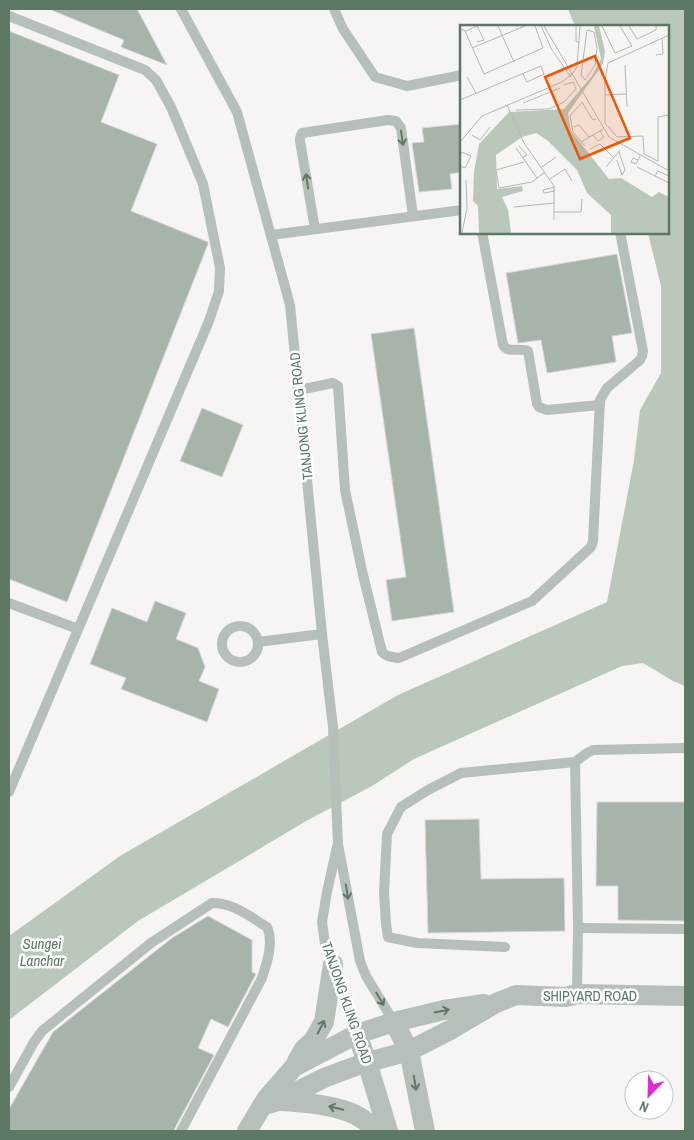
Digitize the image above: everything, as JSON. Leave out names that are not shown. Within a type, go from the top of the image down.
[{"type":"street","points":[[270,1104],[267,1098],[294,1067],[304,1049],[313,1041],[324,1022],[333,964]]},
{"type":"street","name":"SHIPYARD ROAD","points":[[270,1104],[324,1078],[367,1062],[409,1051],[496,1003],[516,995],[566,997],[576,994],[685,996]]},
{"type":"street","name":"SHIPYARD ROAD","points":[[294,1067],[357,1034],[394,1022],[444,1010],[496,1003]]},
{"type":"street","name":"TANJONG KLING ROAD","points":[[394,1022],[409,1051],[424,1131]]},
{"type":"street","name":"TANJONG KLING ROAD","points":[[357,1034],[388,1131]]},
{"type":"street","points":[[247,1131],[270,1104],[298,1102],[349,1112],[368,1122],[378,1131]]},
{"type":"lane","name":"TANJONG KLING ROAD","points":[[181,9],[237,112],[290,305],[322,634],[333,727],[338,844],[360,961],[366,976],[394,1022]]},
{"type":"lane","points":[[334,9],[342,29],[375,77],[408,86],[460,76]]},
{"type":"lane","points":[[9,16],[145,70],[156,80],[171,106],[203,184],[220,268],[219,291],[209,321],[9,792]]},
{"type":"lane","points":[[314,229],[300,141],[302,133],[388,120],[396,121],[401,128],[413,216]]},
{"type":"lane","points":[[271,235],[460,210]]},
{"type":"lane","points":[[482,234],[503,345],[508,350],[523,349],[528,351],[539,408],[547,410],[600,405]]},
{"type":"lane","points":[[299,390],[333,383],[338,386],[346,490],[363,574],[382,652],[390,657],[399,658],[532,601],[588,550],[593,541],[600,400],[607,388],[640,360],[642,356],[620,234]]},
{"type":"lane","points":[[9,603],[78,629]]},
{"type":"lane","points":[[258,642],[322,634]]},
{"type":"lane","points":[[505,947],[417,942],[388,937],[384,892],[386,834],[401,807],[461,773],[575,762],[593,750],[685,748]]},
{"type":"lane","points":[[575,762],[578,928],[576,994]]},
{"type":"lane","name":"TANJONG KLING ROAD","points":[[338,844],[322,922],[325,944],[357,1034]]},
{"type":"lane","points":[[9,1087],[42,1031],[152,943],[212,903],[223,903],[234,907],[267,927],[271,940],[262,978],[181,1131]]},
{"type":"lane","points":[[578,928],[685,929]]},
{"type":"water","name":"Sungei Lanchar","points":[[568,9],[685,9],[685,686],[643,663],[622,666],[414,759],[372,786],[308,820],[138,921],[9,1020],[9,936],[120,856],[398,695],[607,602],[634,460],[640,410],[661,373],[661,286],[648,234],[669,234],[669,25],[575,25]]},
{"type":"building","points":[[49,9],[137,9],[167,65],[121,47],[124,40]]},
{"type":"building","points":[[9,31],[119,75],[101,122],[157,144],[131,211],[208,242],[67,602],[9,579]]},
{"type":"building","points":[[460,124],[460,172],[450,174],[452,189],[419,192],[412,143],[424,142],[422,128]]},
{"type":"building","points":[[617,254],[632,333],[612,336],[616,362],[547,373],[541,340],[518,343],[506,273]]},
{"type":"building","points":[[414,328],[454,612],[392,621],[386,580],[406,577],[371,334]]},
{"type":"building","points":[[202,408],[243,425],[222,477],[180,461]]},
{"type":"building","points":[[155,601],[186,613],[176,639],[198,648],[205,667],[199,681],[219,689],[207,722],[121,689],[126,678],[90,664],[112,608],[147,622]]},
{"type":"building","points":[[597,802],[685,802],[685,921],[618,920],[618,886],[596,886]]},
{"type":"building","points":[[479,819],[481,879],[564,878],[565,931],[428,933],[425,820]]},
{"type":"building","points":[[208,916],[252,940],[252,972],[256,974],[228,1027],[211,1019],[198,1048],[214,1055],[174,1131],[9,1131],[9,1109],[53,1032],[172,938]]}]
